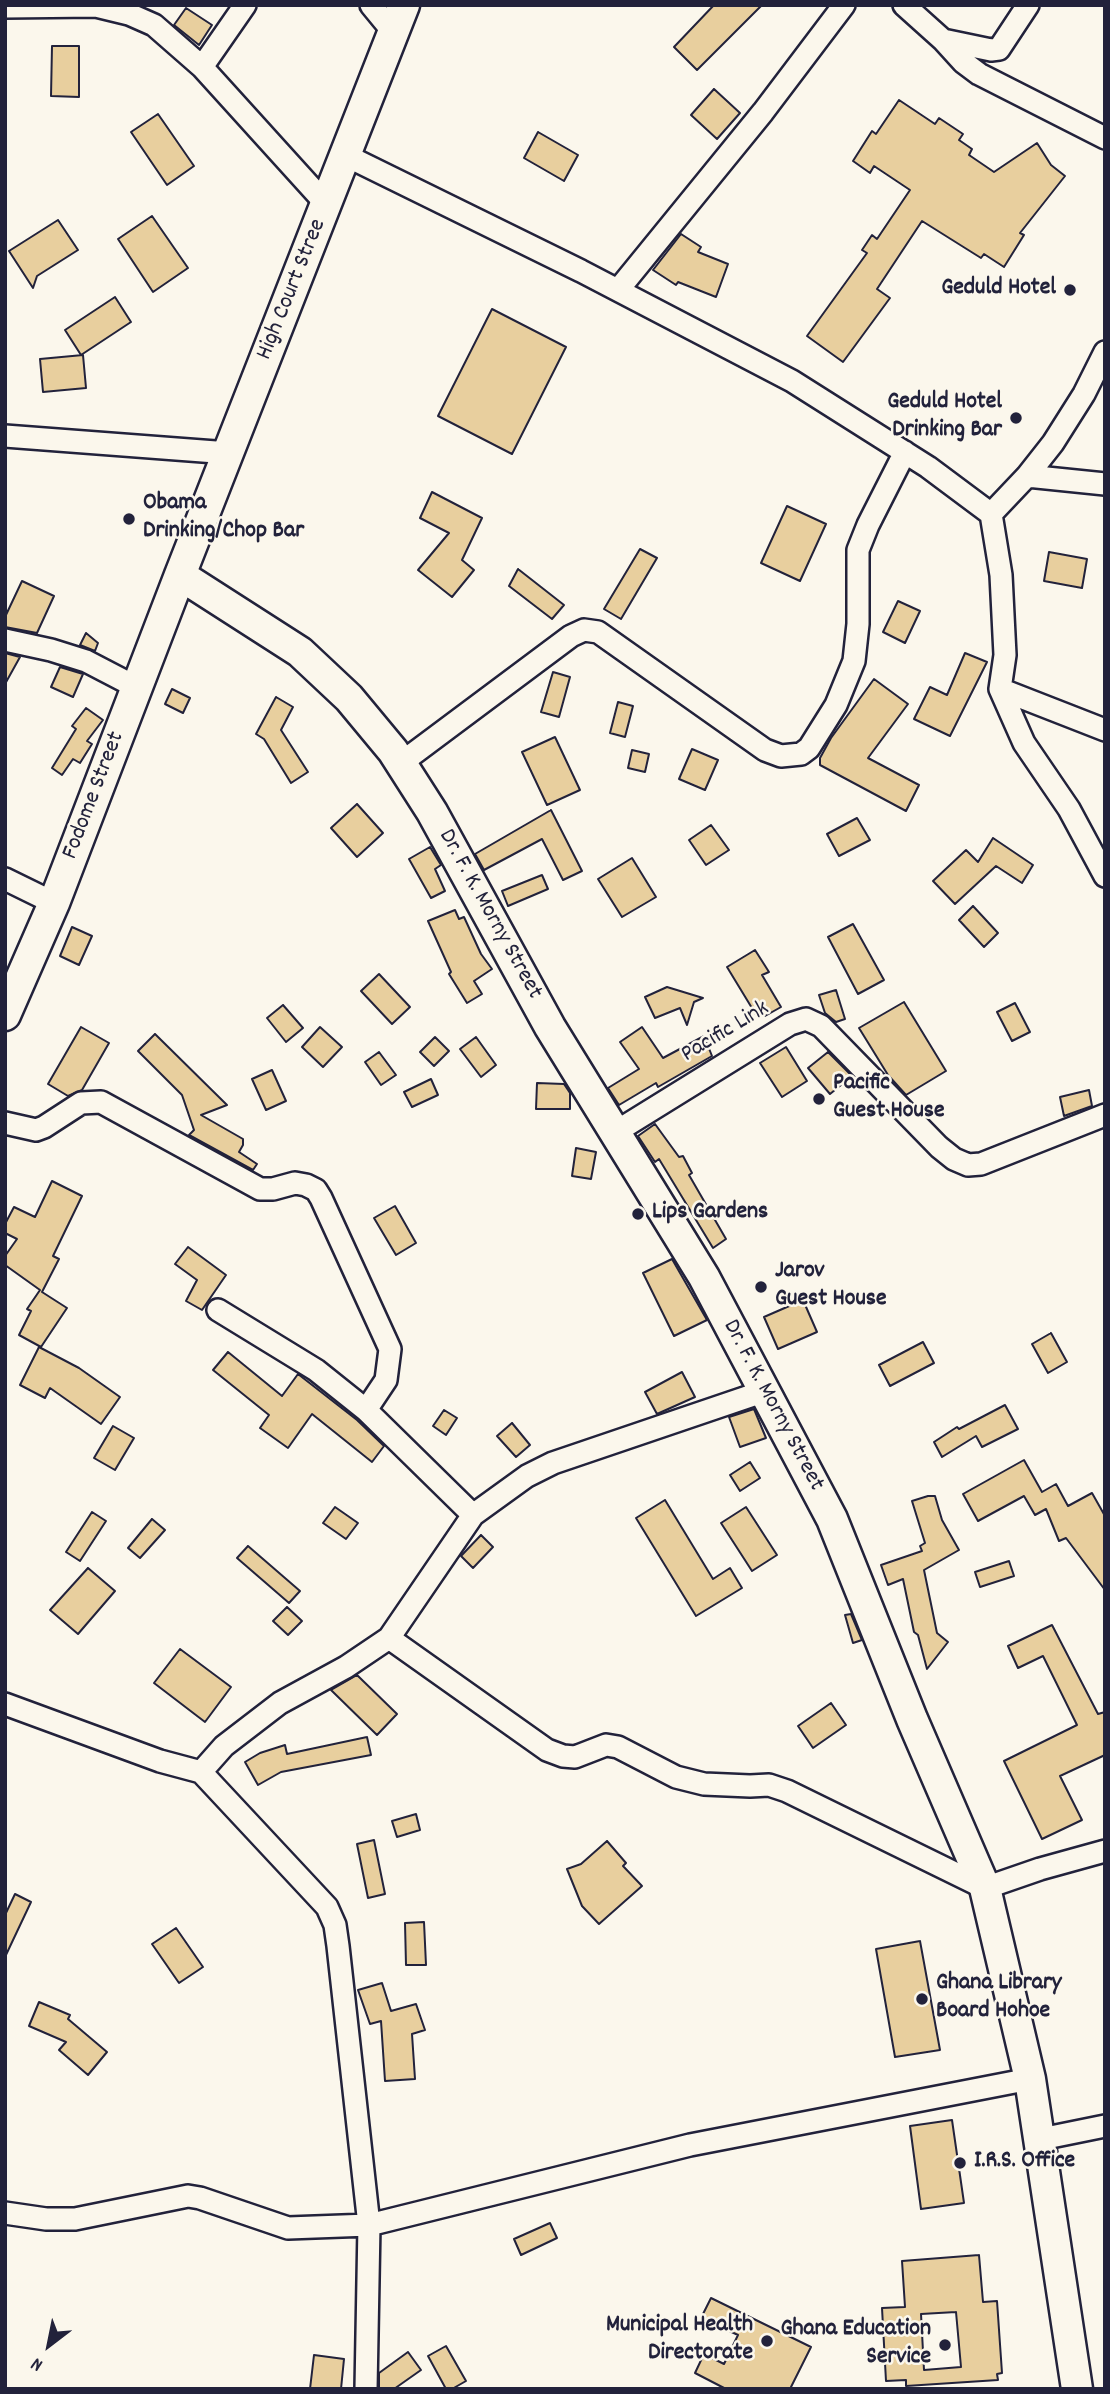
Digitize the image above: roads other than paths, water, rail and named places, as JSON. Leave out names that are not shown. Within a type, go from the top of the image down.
[{"type":"street","points":[[202,67],[245,5]]},
{"type":"street","points":[[371,5],[394,33]]},
{"type":"street","name":"High Court Stree","points":[[180,575],[347,156],[404,5]]},
{"type":"street","points":[[904,5],[979,74],[1105,138]]},
{"type":"street","points":[[943,40],[991,50],[999,49],[1028,5]]},
{"type":"street","points":[[5,7],[96,6],[129,14],[154,25],[202,67],[327,205]]},
{"type":"street","points":[[618,290],[763,112],[832,9]]},
{"type":"street","points":[[347,156],[618,290],[792,381],[905,452],[966,493],[990,514],[1001,575],[1005,654],[1000,689],[1024,743],[1069,809],[1105,876]]},
{"type":"street","points":[[990,514],[1027,476],[1053,443],[1105,352]]},
{"type":"street","points":[[1083,394],[1105,391]]},
{"type":"street","points":[[5,436],[229,453]]},
{"type":"street","points":[[401,763],[571,636],[584,630],[598,632],[765,750],[780,756],[801,754],[809,748],[836,705],[854,660],[858,624],[858,550],[905,452]]},
{"type":"street","points":[[1027,476],[1105,484]]},
{"type":"street","name":"Dr. F. K. Morny Street","points":[[180,575],[300,652],[349,698],[401,763],[432,812],[550,1027],[704,1277],[832,1518],[912,1719],[985,1888],[1030,2079],[1077,2389]]},
{"type":"street","name":"Fodome Street","points":[[5,1015],[54,903],[180,575]]},
{"type":"street","points":[[5,640],[51,650],[86,662],[136,687]]},
{"type":"street","points":[[1000,689],[1105,730]]},
{"type":"street","points":[[5,879],[54,903]]},
{"type":"street","name":"Pacific Link","points":[[614,1133],[790,1024],[806,1019],[821,1026],[939,1147],[954,1159],[968,1165],[981,1164],[1105,1115]]},
{"type":"street","points":[[5,1123],[36,1130],[81,1103],[101,1102],[260,1189],[273,1189],[295,1183],[316,1190],[390,1349],[386,1380],[366,1410]]},
{"type":"street","points":[[218,1310],[316,1370],[366,1410],[473,1516]]},
{"type":"street","points":[[201,1772],[224,1746],[280,1703],[346,1667],[389,1638],[473,1516],[527,1476],[553,1463],[765,1391]]},
{"type":"street","points":[[389,1638],[547,1750],[575,1757],[606,1745],[618,1746],[676,1777],[704,1784],[769,1785],[787,1791],[985,1888],[1105,1851]]},
{"type":"street","points":[[5,1704],[160,1760],[201,1772],[327,1907],[335,1925],[369,2225],[366,2389]]},
{"type":"street","points":[[8,2217],[75,2219],[188,2196],[288,2228],[369,2225],[690,2145],[1030,2079]]},
{"type":"street","points":[[1041,2139],[1105,2126]]},
{"type":"place","name":"Geduld Hotel","points":[[1070,290]]},
{"type":"place","name":"Geduld Hotel Drinking Bar","points":[[1016,418]]},
{"type":"place","name":"Obama Drinking/Chop Bar","points":[[129,519]]},
{"type":"place","name":"Pacific Guest House","points":[[819,1099]]},
{"type":"place","name":"Lips Gardens","points":[[638,1214]]},
{"type":"place","name":"Jarov Guest House","points":[[761,1287]]},
{"type":"place","name":"Ghana Library Board Hohoe","points":[[922,1999]]},
{"type":"place","name":"I.R.S. Office","points":[[960,2163]]},
{"type":"place","name":"Municipal Health Directorate","points":[[767,2341]]},
{"type":"place","name":"Ghana Education Service","points":[[945,2345]]}]
